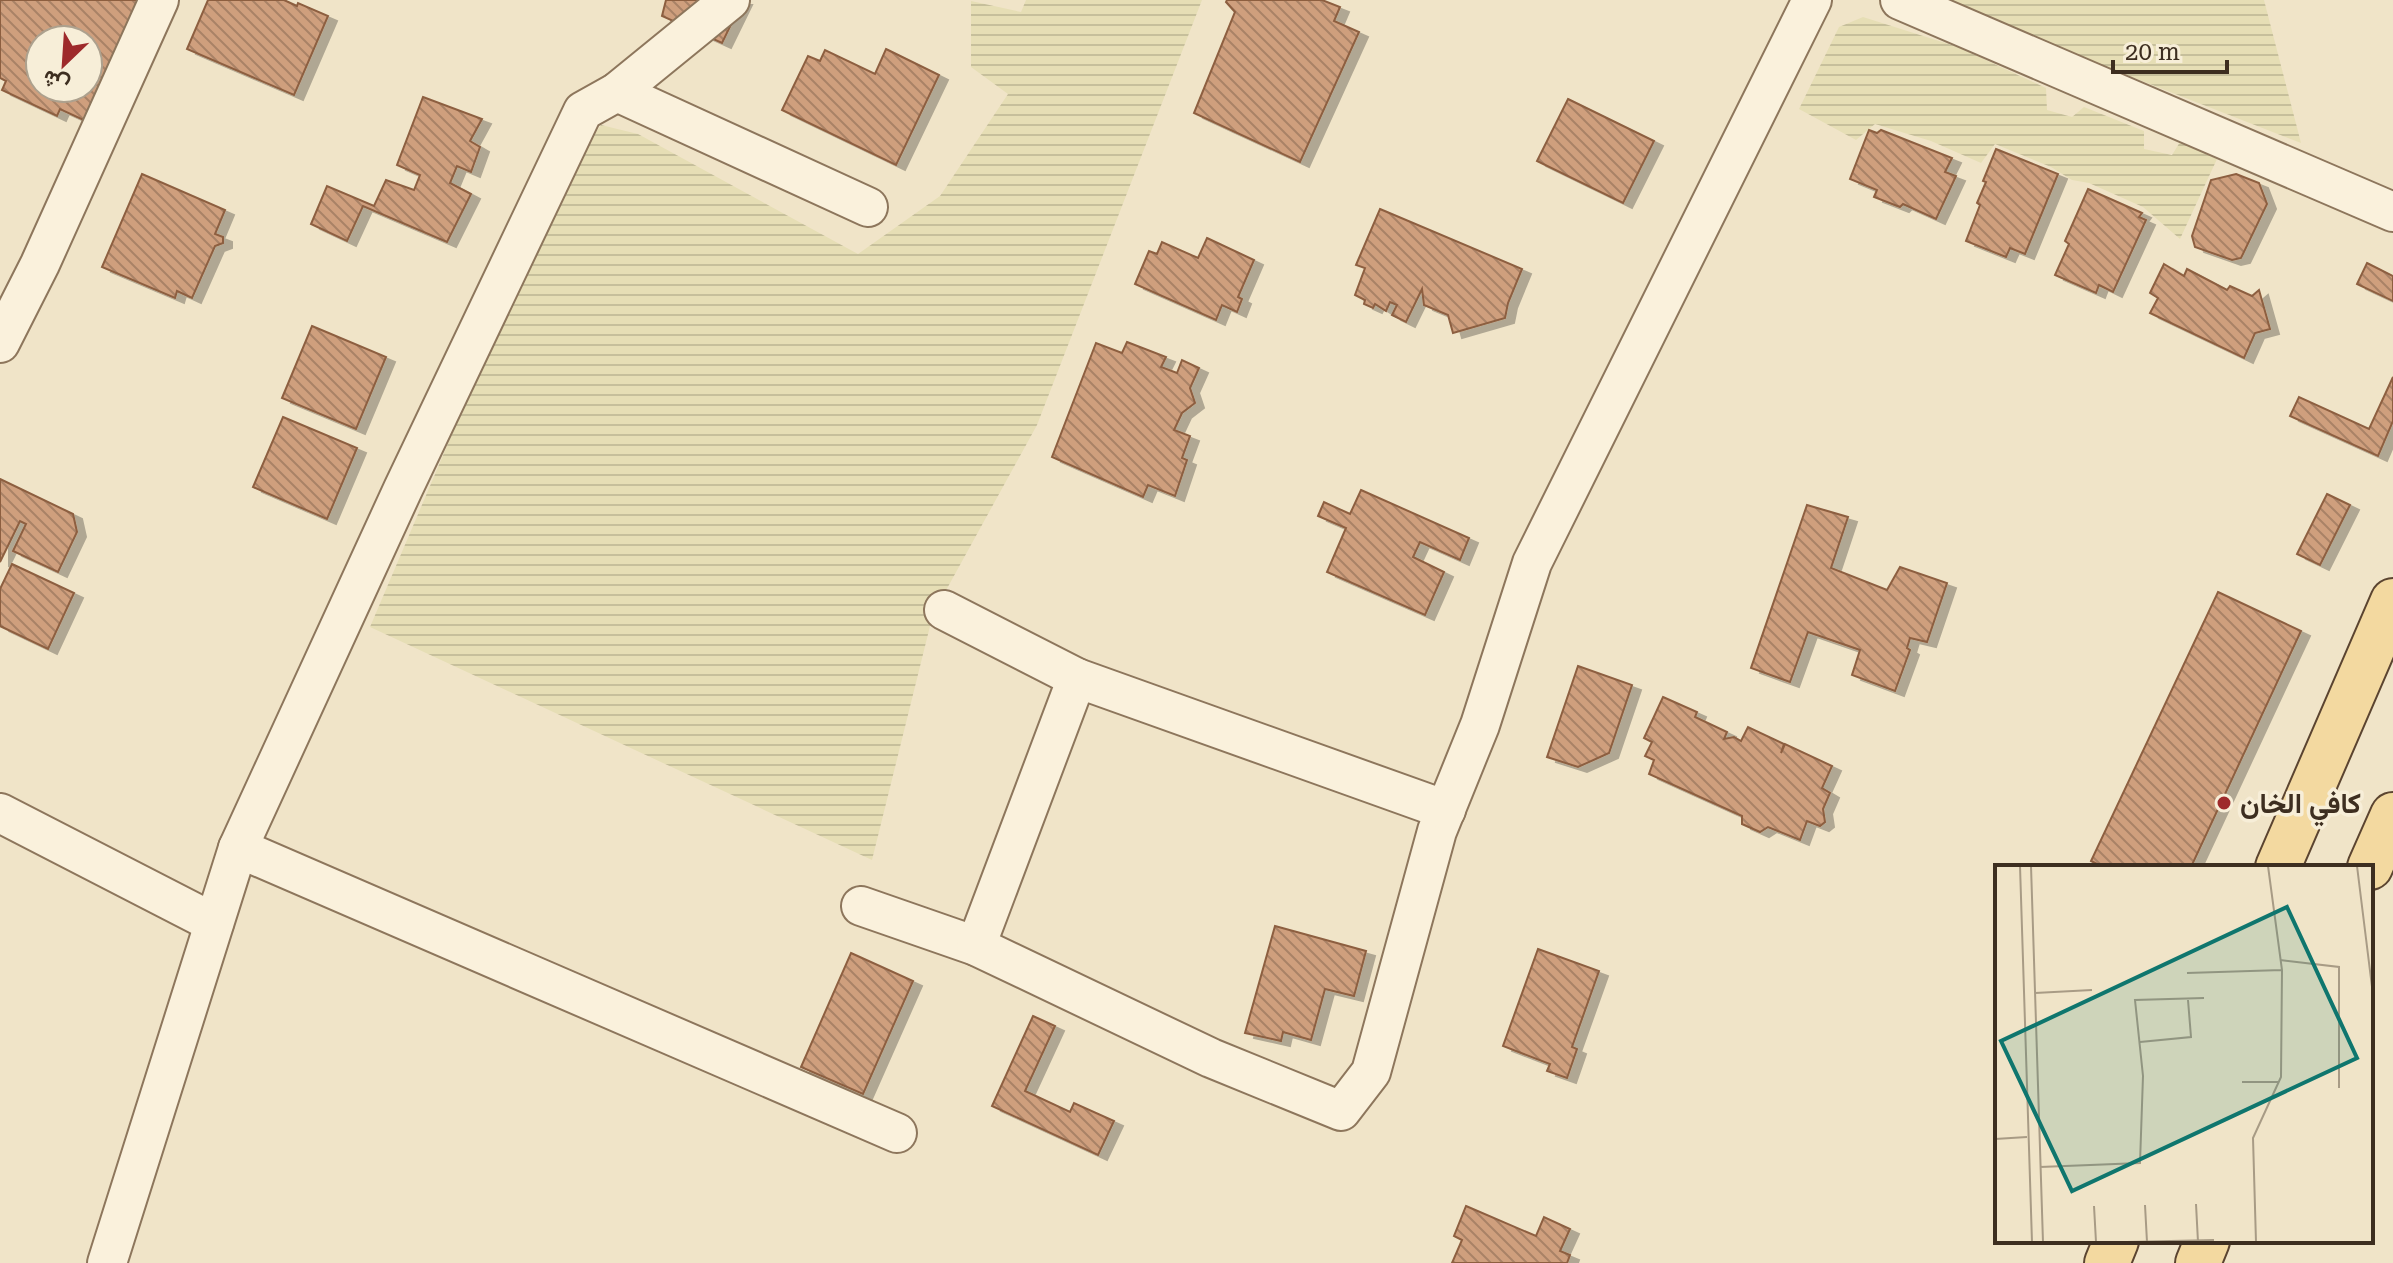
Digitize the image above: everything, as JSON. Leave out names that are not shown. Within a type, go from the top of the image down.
[{"type":"main road","points":[[2279,865],[2393,601]]},
{"type":"main road","points":[[2371,865],[2393,815]]},
{"type":"main road","points":[[2107,1263],[2115,1243]]},
{"type":"main road","points":[[2198,1263],[2206,1243]]},
{"type":"street","points":[[0,343],[40,264],[159,0]]},
{"type":"street","points":[[107,1263],[238,848],[403,489],[583,111],[617,92],[730,0]]},
{"type":"street","points":[[861,906],[976,946],[1211,1058],[1341,1111],[1371,1072],[1437,831],[1480,725],[1532,563],[1812,0]]},
{"type":"street","points":[[1900,0],[2393,212]]},
{"type":"street","points":[[617,92],[868,207]]},
{"type":"street","points":[[944,610],[1077,678],[1446,810]]},
{"type":"street","points":[[976,946],[1077,678]]},
{"type":"street","points":[[0,813],[214,923]]},
{"type":"street","points":[[238,848],[897,1133]]},
{"type":"shaded area","points":[[1026,0],[1202,0],[1037,425],[933,614],[872,860],[370,627],[555,192],[601,125],[638,134],[858,254],[940,196],[1008,94],[971,67],[971,1],[1021,12]]},
{"type":"shaded area","points":[[1935,0],[2264,0],[2301,143]]},
{"type":"shaded area","points":[[1863,17],[1958,47],[2046,88],[2047,110],[2072,117],[2084,107],[2144,131],[2144,149],[2172,155],[2180,142],[2217,159],[2180,239],[2143,207],[2089,183],[2072,180],[2051,167],[1995,144],[1981,163],[1931,141],[1875,124],[1856,140],[1799,109],[1839,27]]},
{"type":"building","points":[[0,0],[146,0],[104,92],[104,24],[24,24],[24,100],[2,90],[6,81],[0,78]]},
{"type":"building","points":[[208,0],[284,0],[328,16],[294,95],[187,49]]},
{"type":"building","points":[[666,0],[743,0],[722,43],[662,16]]},
{"type":"building","points":[[1227,0],[1322,0],[1340,7],[1334,21],[1359,32],[1300,162],[1194,113],[1235,12]]},
{"type":"building","points":[[886,49],[939,75],[896,165],[782,110],[808,56],[820,61],[825,50],[875,74]]},
{"type":"building","points":[[423,97],[482,119],[470,141],[480,147],[471,172],[457,166],[450,183],[471,194],[447,242],[363,206],[347,241],[311,224],[327,186],[374,206],[386,180],[414,190],[420,175],[397,165]]},
{"type":"building","points":[[1568,99],[1654,141],[1623,203],[1537,161]]},
{"type":"building","points":[[32,104],[99,104],[90,123],[60,109],[57,116]]},
{"type":"building","points":[[1869,130],[1877,133],[1881,130],[1952,158],[1945,172],[1956,176],[1936,219],[1903,204],[1900,207],[1874,197],[1877,190],[1850,179]]},
{"type":"building","points":[[1996,149],[2058,174],[2025,254],[2010,248],[2006,257],[1966,241],[1980,205],[1977,203],[1986,182],[1983,181]]},
{"type":"building","points":[[142,174],[225,210],[215,234],[223,237],[223,243],[215,246],[192,298],[177,291],[175,298],[102,267]]},
{"type":"building","points":[[2236,174],[2259,183],[2267,204],[2241,258],[2232,260],[2195,247],[2192,236],[2211,180]]},
{"type":"building","points":[[2088,189],[2142,213],[2139,217],[2146,220],[2113,292],[2099,285],[2096,293],[2055,275],[2069,244],[2065,241]]},
{"type":"building","points":[[1380,209],[1522,269],[1505,318],[1453,333],[1448,315],[1424,305],[1422,289],[1406,322],[1392,315],[1397,305],[1390,302],[1386,311],[1375,304],[1373,308],[1364,304],[1365,300],[1355,295],[1365,268],[1356,265]]},
{"type":"building","points":[[1207,238],[1254,260],[1238,297],[1242,299],[1237,312],[1222,305],[1216,320],[1135,284],[1149,251],[1157,254],[1162,242],[1198,258]]},
{"type":"building","points":[[2367,263],[2393,276],[2393,301],[2357,284]]},
{"type":"building","points":[[2164,264],[2184,276],[2187,269],[2227,290],[2230,286],[2252,296],[2259,290],[2270,329],[2255,333],[2244,358],[2150,313],[2158,298],[2150,293]]},
{"type":"building","points":[[312,326],[386,357],[356,429],[282,398]]},
{"type":"building","points":[[1127,342],[1166,357],[1161,367],[1177,373],[1182,360],[1199,368],[1190,388],[1195,403],[1182,413],[1174,430],[1190,436],[1182,458],[1187,460],[1175,496],[1148,485],[1143,497],[1052,457],[1096,343],[1122,353]]},
{"type":"building","points":[[2393,377],[2393,421],[2378,456],[2290,416],[2299,397],[2369,429]]},
{"type":"building","points":[[283,417],[357,448],[327,519],[253,487]]},
{"type":"building","points":[[0,479],[73,514],[77,532],[58,572],[13,551],[26,524],[20,521],[0,562]]},
{"type":"building","points":[[1361,490],[1469,538],[1460,560],[1420,542],[1413,557],[1444,572],[1425,615],[1327,572],[1346,528],[1318,516],[1324,502],[1350,514]]},
{"type":"building","points":[[2327,494],[2350,505],[2320,565],[2297,554]]},
{"type":"building","points":[[1807,505],[1848,517],[1831,568],[1887,590],[1900,567],[1947,583],[1927,642],[1910,638],[1907,648],[1910,650],[1895,691],[1852,675],[1860,650],[1808,632],[1790,682],[1751,668]]},
{"type":"building","points":[[12,564],[74,593],[48,649],[0,626],[0,589]]},
{"type":"building","points":[[2218,592],[2301,631],[2192,865],[2099,865],[2091,861]]},
{"type":"building","points":[[1578,666],[1632,685],[1609,753],[1578,767],[1547,757]]},
{"type":"building","points":[[1663,697],[1697,712],[1695,717],[1727,732],[1724,739],[1734,737],[1741,741],[1748,727],[1784,744],[1781,753],[1785,744],[1832,766],[1822,788],[1830,793],[1823,809],[1825,822],[1820,826],[1807,821],[1800,840],[1768,827],[1760,832],[1742,824],[1742,816],[1649,774],[1654,760],[1645,756],[1652,742],[1644,738]]},
{"type":"building","points":[[1275,926],[1366,951],[1354,996],[1325,989],[1311,1040],[1283,1032],[1281,1041],[1245,1033]]},
{"type":"building","points":[[1538,949],[1599,971],[1572,1047],[1577,1049],[1567,1078],[1547,1071],[1550,1064],[1503,1046]]},
{"type":"building","points":[[851,953],[913,981],[863,1094],[801,1067]]},
{"type":"building","points":[[1033,1016],[1055,1026],[1025,1091],[1070,1112],[1074,1103],[1114,1121],[1098,1155],[992,1106]]},
{"type":"building","points":[[1466,1206],[1536,1236],[1544,1217],[1570,1229],[1560,1251],[1570,1255],[1567,1263],[1452,1263],[1462,1240],[1454,1236]]},
{"type":"place","name":"كافي الخان","points":[[2224,803]]}]
